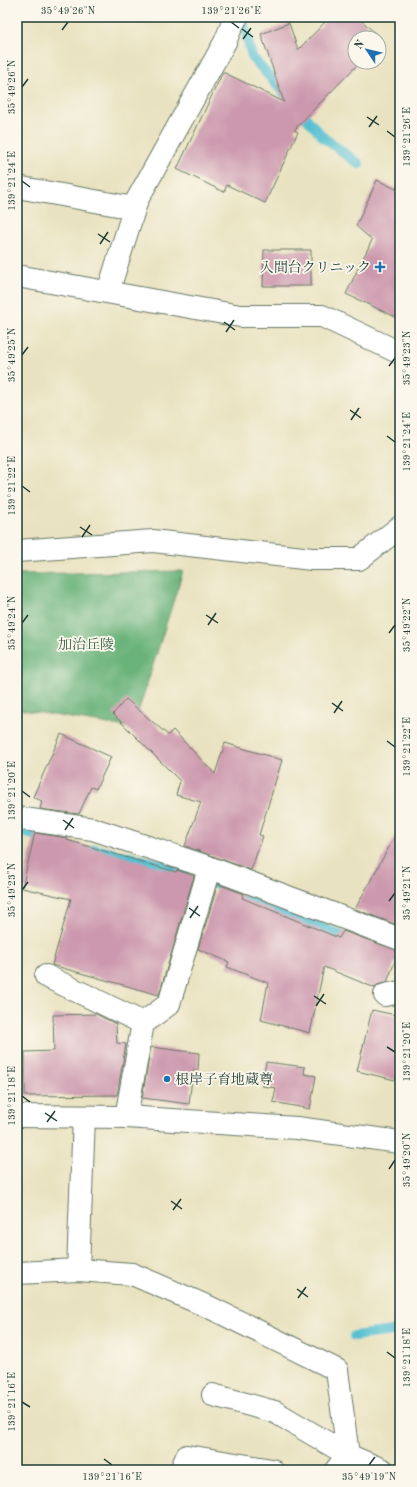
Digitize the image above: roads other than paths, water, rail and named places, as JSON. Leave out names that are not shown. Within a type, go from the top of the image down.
[{"type":"street","points":[[108,292],[137,200],[225,42],[237,17]]},
{"type":"street","points":[[17,187],[134,208]]},
{"type":"street","points":[[17,276],[240,316],[322,316],[400,353]]},
{"type":"street","points":[[17,551],[153,541],[312,559],[359,559],[400,527]]},
{"type":"street","points":[[17,818],[93,830],[208,866],[400,939]]},
{"type":"street","points":[[126,1118],[144,1023],[169,1004],[206,879],[208,866]]},
{"type":"street","points":[[46,976],[144,1023]]},
{"type":"street","points":[[17,1116],[126,1118],[297,1128],[400,1142]]},
{"type":"street","points":[[78,1270],[84,1117]]},
{"type":"street","points":[[17,1273],[78,1270],[132,1274],[211,1308],[337,1370],[342,1463]]},
{"type":"street","points":[[213,1394],[275,1412],[342,1463],[383,1470]]},
{"type":"street","points":[[181,1470],[187,1456],[272,1470]]},
{"type":"waterway","points":[[242,17],[252,57],[324,138],[359,164]]},
{"type":"waterway","points":[[17,831],[48,838]]},
{"type":"waterway","points":[[95,849],[186,870]]},
{"type":"waterway","points":[[205,879],[353,940]]},
{"type":"waterway","points":[[384,952],[400,959]]},
{"type":"waterway","points":[[354,1336],[400,1330]]},
{"type":"place","name":"入間台クリニック","points":[[380,267]]},
{"type":"place","name":"根岸子育地蔵尊","points":[[167,1079]]},
{"type":"park label","name":"加治丘陵","points":[[86,644]]}]
